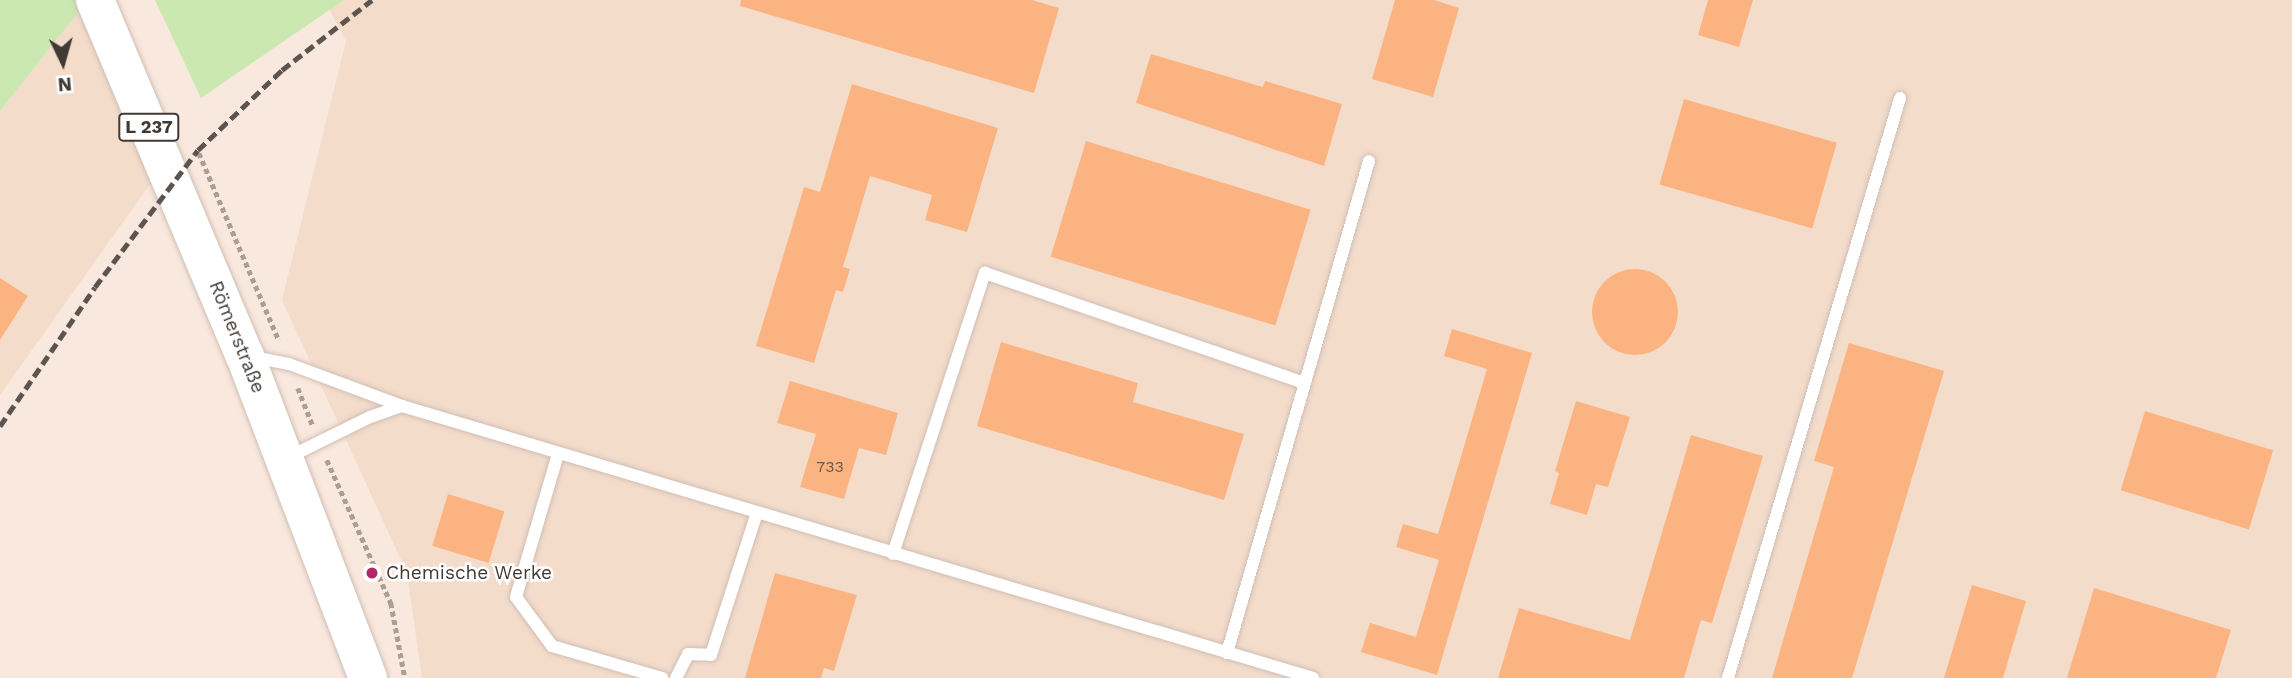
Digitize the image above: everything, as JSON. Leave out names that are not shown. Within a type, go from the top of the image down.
[{"type":"main road","name":"Römerstraße","points":[[95,0],[245,356],[368,678]]},
{"type":"lane","points":[[1728,678],[1900,98]]},
{"type":"lane","points":[[1227,653],[1368,161]]},
{"type":"lane","points":[[893,554],[985,273],[1305,383]]},
{"type":"lane","points":[[245,356],[289,365],[402,407],[1313,678]]},
{"type":"lane","points":[[285,459],[370,417],[402,407]]},
{"type":"lane","points":[[558,454],[516,597],[552,646],[662,678]]},
{"type":"lane","points":[[676,678],[688,654],[711,655],[757,513]]},
{"type":"shaded area","points":[[344,0],[2292,0],[2292,678],[422,678],[407,573],[282,300],[346,41],[329,9]]},
{"type":"shaded area","points":[[81,9],[153,180],[0,395],[0,111]]},
{"type":"green space","points":[[0,0],[77,0],[81,9],[0,111]]},
{"type":"green space","points":[[155,0],[344,0],[201,98]]},
{"type":"building","points":[[741,0],[1032,0],[1059,8],[1034,93],[740,6]]},
{"type":"building","points":[[1395,0],[1434,0],[1459,8],[1433,97],[1372,79]]},
{"type":"building","points":[[1708,0],[1753,0],[1739,47],[1698,35]]},
{"type":"building","points":[[1151,54],[1263,87],[1265,81],[1342,104],[1324,166],[1136,103]]},
{"type":"building","points":[[852,84],[998,128],[967,232],[925,220],[932,195],[870,176],[843,267],[850,269],[843,292],[836,290],[814,363],[756,346],[804,187],[820,192]]},
{"type":"building","points":[[1684,99],[1837,143],[1812,228],[1659,185]]},
{"type":"building","points":[[1086,141],[1311,210],[1275,325],[1051,257]]},
{"type":"building","points":[[1635,269],[1652,272],[1671,288],[1678,312],[1675,329],[1659,348],[1635,355],[1618,352],[1599,336],[1592,312],[1595,295],[1611,276]]},
{"type":"building","points":[[0,278],[28,296],[0,340]]},
{"type":"building","points":[[1452,329],[1532,353],[1437,675],[1361,652],[1370,623],[1416,637],[1439,560],[1396,547],[1403,524],[1438,534],[1487,369],[1444,356]]},
{"type":"building","points":[[1001,342],[1138,383],[1133,402],[1244,434],[1224,500],[977,426]]},
{"type":"building","points":[[1849,343],[1944,371],[1852,678],[1772,678],[1834,467],[1814,461]]},
{"type":"building","points":[[790,381],[898,413],[886,455],[859,448],[844,499],[800,487],[816,434],[777,423]]},
{"type":"building","points":[[1576,401],[1630,417],[1608,487],[1596,484],[1587,515],[1550,504],[1559,473],[1555,471]]},
{"type":"building","points":[[2145,411],[2273,450],[2249,530],[2121,490]]},
{"type":"building","points":[[1691,435],[1763,456],[1712,623],[1701,620],[1684,678],[1498,678],[1519,608],[1630,640]]},
{"type":"building","points":[[448,494],[504,511],[489,563],[432,546]]},
{"type":"building","points":[[775,573],[857,595],[834,671],[824,668],[821,678],[745,678]]},
{"type":"building","points":[[1972,585],[2026,601],[2003,678],[1944,678]]},
{"type":"building","points":[[2094,588],[2231,630],[2216,678],[2067,678]]},
{"type":"railway","points":[[0,426],[95,287],[198,150],[282,70],[372,0]]},
{"type":"place","name":"Chemische Werke","points":[[372,573]]}]
